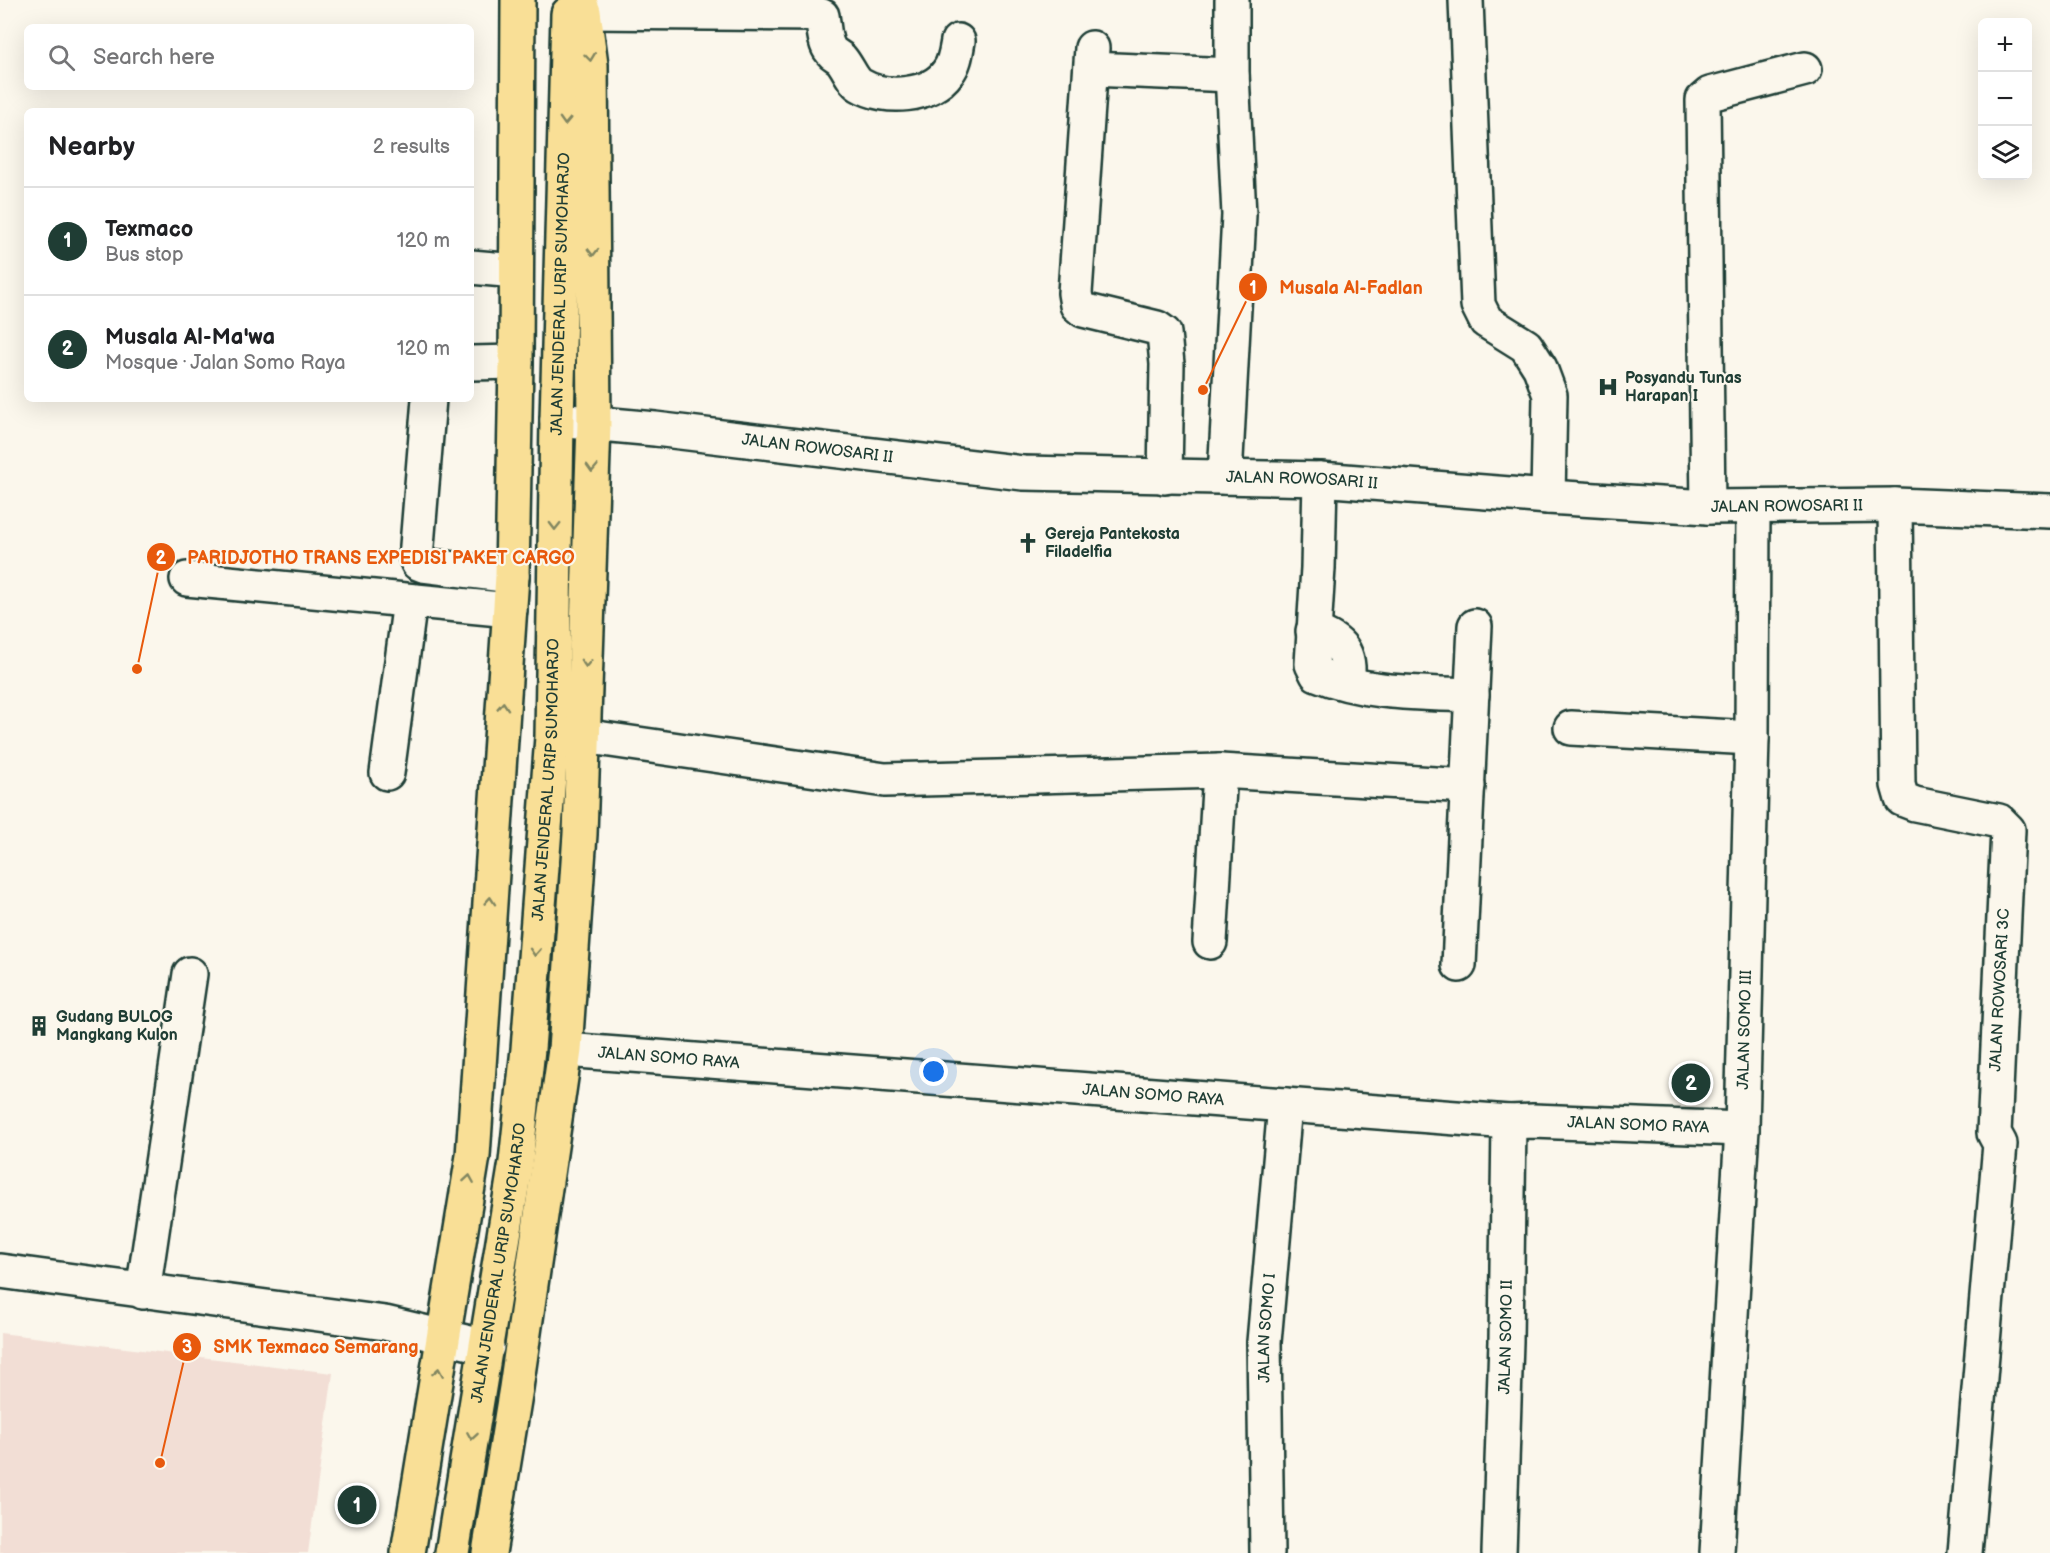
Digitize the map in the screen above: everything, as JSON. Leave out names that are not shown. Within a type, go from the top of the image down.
[{"type":"highway","points":[[408,1553],[473,1156],[512,576],[518,0]]},
{"type":"highway","points":[[489,1553],[516,1388],[565,1050],[580,834],[594,424],[591,65],[577,4]]},
{"type":"highway","name":"JALAN JENDERAL URIP SUMOHARJO","points":[[452,1553],[516,1162],[528,1049],[552,737],[557,420],[577,4]]},
{"type":"street","points":[[1225,477],[1239,215],[1232,75],[1232,0]]},
{"type":"street","points":[[1466,0],[1478,305],[1486,321],[1526,346],[1540,368],[1550,395],[1548,497]]},
{"type":"street","points":[[577,4],[817,14],[822,16],[831,53],[840,57],[859,84],[881,94],[899,96],[938,83],[948,72],[954,60],[958,41]]},
{"type":"street","points":[[1165,477],[1167,364],[1164,333],[1157,328],[1083,310],[1077,304],[1075,293],[1092,58],[1232,75]]},
{"type":"street","points":[[1708,507],[1703,100],[1710,94],[1805,69]]},
{"type":"street","points":[[474,267],[516,271]]},
{"type":"street","points":[[474,363],[516,362]]},
{"type":"street","points":[[429,402],[416,558],[418,563],[445,569],[512,576]]},
{"type":"street","name":"JALAN ROWOSARI II","points":[[557,420],[1023,473],[1320,479],[1708,507],[1895,505],[2050,511]]},
{"type":"street","points":[[1320,479],[1318,568],[1312,664],[1317,674],[1347,683],[1394,692],[1472,695]]},
{"type":"street","name":"JALAN ROWOSARI 3C","points":[[1895,505],[1898,785],[1902,799],[1915,804],[1999,821],[2008,830],[1994,1133],[2000,1144],[1965,1553]]},
{"type":"street","name":"JALAN SOMO III","points":[[1717,1553],[1742,1130],[1752,738],[1753,507]]},
{"type":"street","points":[[187,579],[510,610]]},
{"type":"street","points":[[387,772],[410,601]]},
{"type":"street","points":[[1460,965],[1475,626]]},
{"type":"street","points":[[1571,728],[1752,738]]},
{"type":"street","points":[[583,736],[885,780],[1220,771],[1468,786]]},
{"type":"street","points":[[1210,942],[1220,771]]},
{"type":"street","points":[[143,1292],[190,974]]},
{"type":"street","name":"JALAN SOMO RAYA","points":[[565,1050],[1509,1122],[1533,1121],[1742,1130]]},
{"type":"street","name":"JALAN SOMO I","points":[[1267,1553],[1264,1342],[1285,1105]]},
{"type":"street","name":"JALAN SOMO II","points":[[1499,1553],[1506,1330],[1509,1122]]},
{"type":"street","points":[[0,1271],[385,1323],[487,1347]]},
{"type":"shaded area","points":[[0,1333],[333,1373],[308,1553],[0,1553]]},
{"type":"place","name":"Posyandu Tunas Harapan I","points":[[1608,387]]},
{"type":"place","name":"Musala Al-Fadlan","points":[[1203,390]]},
{"type":"place","name":"Gereja Pantekosta Filadelfia","points":[[1028,543]]},
{"type":"place","name":"PARIDJOTHO TRANS EXPEDISI PAKET CARGO","points":[[137,669]]},
{"type":"place","name":"Gudang BULOG Mangkang Kulon","points":[[39,1026]]},
{"type":"place","name":"Musala Al-Ma'wa","points":[[1691,1083]]},
{"type":"place","name":"SMK Texmaco Semarang","points":[[160,1463]]},
{"type":"place","name":"Texmaco","points":[[357,1505]]}]
